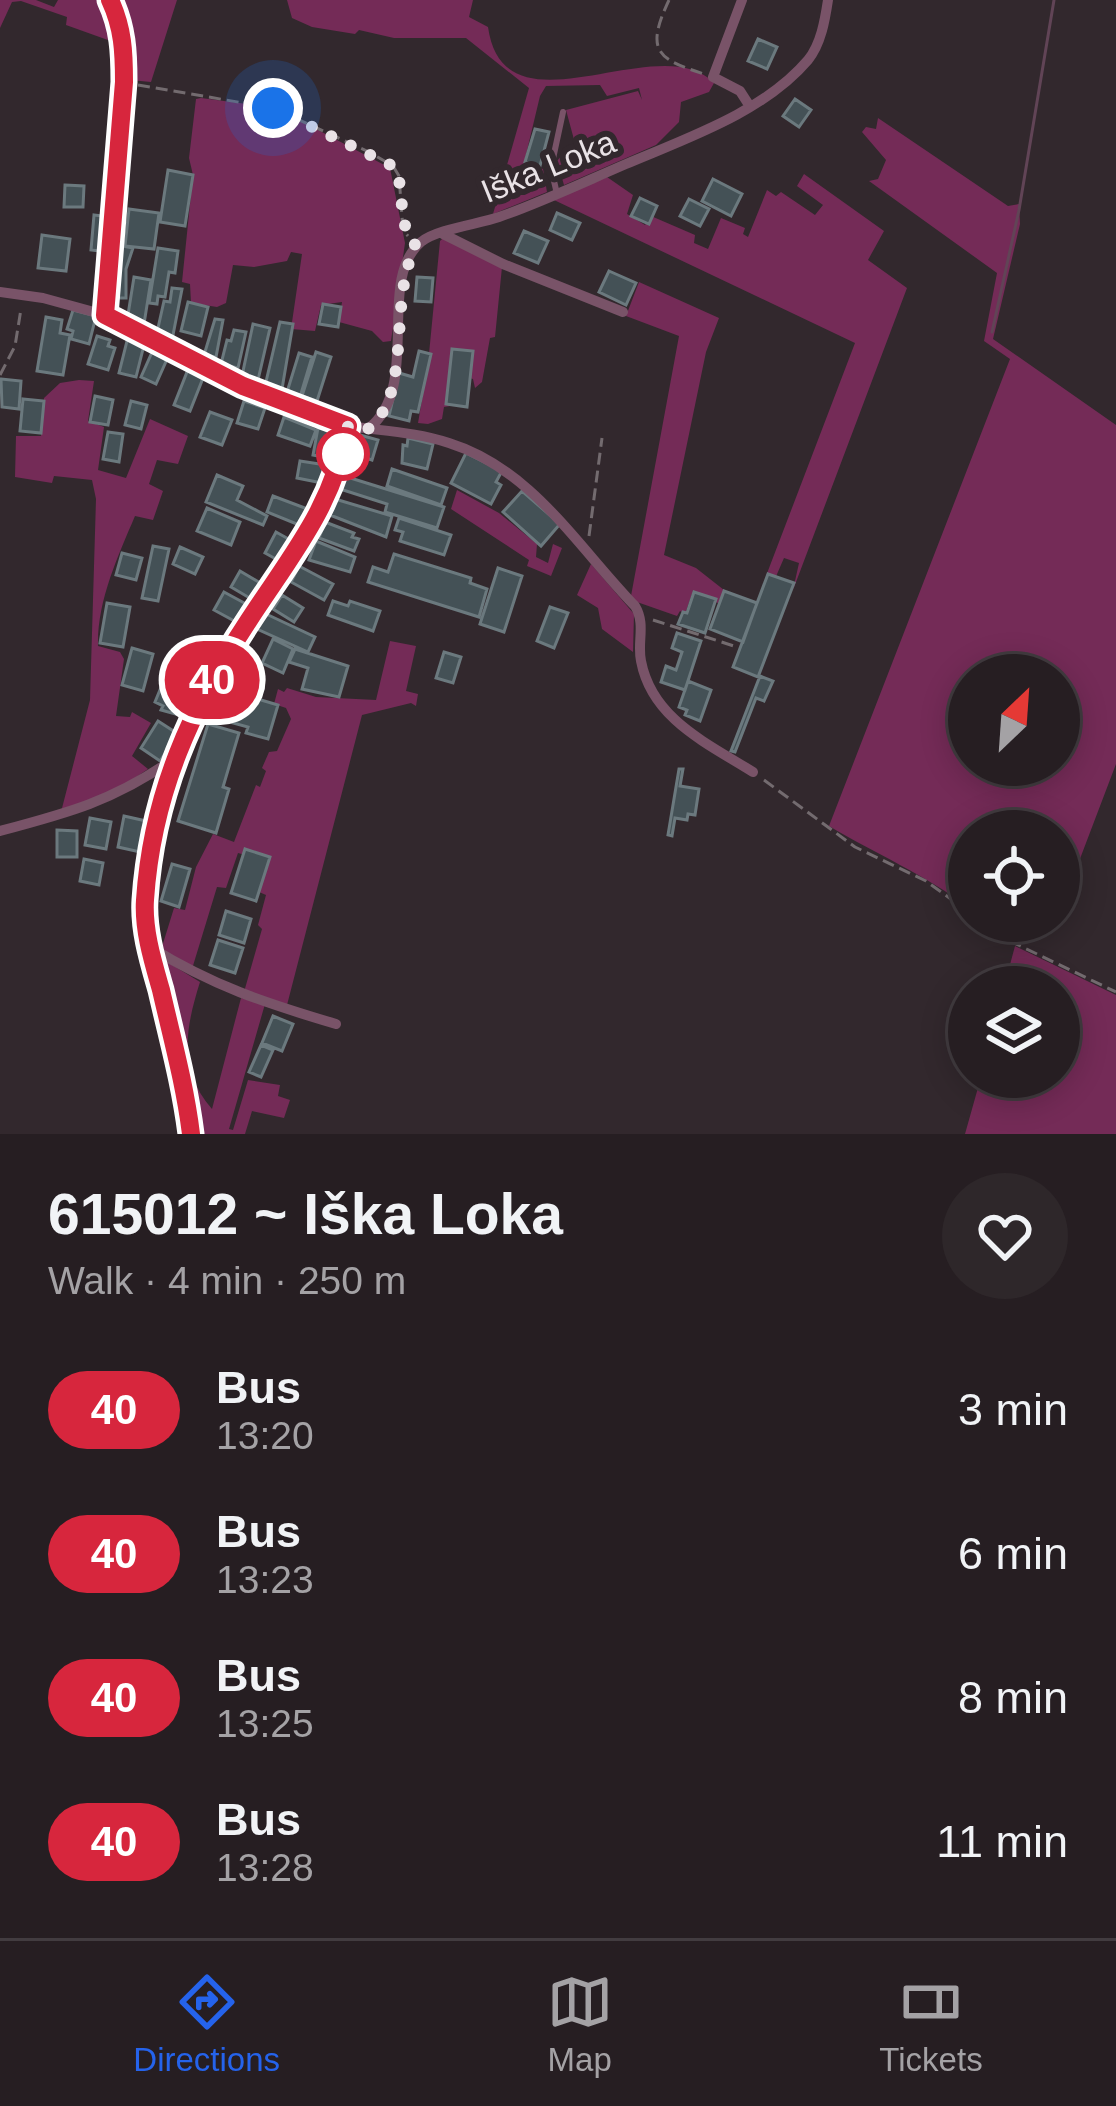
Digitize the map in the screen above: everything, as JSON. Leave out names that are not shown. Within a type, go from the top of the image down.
[{"type":"street","points":[[105,315],[124,82],[124,46],[110,0]]},
{"type":"street","points":[[742,0],[712,77],[740,92],[749,105]]},
{"type":"street","name":"Iška Loka","points":[[416,246],[428,236],[557,194],[705,130],[749,105],[809,59],[828,0]]},
{"type":"street","points":[[443,234],[623,312]]},
{"type":"street","points":[[368,429],[383,414],[393,388],[403,278],[416,246]]},
{"type":"street","points":[[0,292],[105,315],[243,386],[348,426],[450,443],[508,471],[551,510],[642,617],[639,653],[655,698],[681,727],[752,772]]},
{"type":"street","points":[[191,1134],[144,906],[151,847],[172,760],[210,682],[319,514],[343,454],[348,426]]},
{"type":"street","points":[[0,831],[94,806],[134,787],[172,760]]},
{"type":"street","points":[[150,947],[200,978],[241,995],[336,1024]]},
{"type":"lane","points":[[557,194],[550,168],[563,112]]},
{"type":"path","points":[[669,0],[659,34],[661,56],[666,62],[712,77]]},
{"type":"path","points":[[124,82],[273,108],[369,152],[393,166],[399,176],[403,230],[416,246]]},
{"type":"path","points":[[0,375],[15,346],[23,295]]},
{"type":"path","points":[[579,544],[590,535],[602,438]]},
{"type":"path","points":[[642,617],[737,646]]},
{"type":"path","points":[[752,772],[855,847],[948,897]]},
{"type":"path","points":[[1012,942],[1116,992]]},
{"type":"shaded area","points":[[0,0],[36,0],[54,7],[58,0],[106,0],[119,44],[66,25],[67,17],[21,1],[12,2],[0,28]]},
{"type":"shaded area","points":[[116,0],[177,0],[151,82],[130,80],[125,26]]},
{"type":"shaded area","points":[[287,0],[473,0],[469,17],[488,27],[500,60],[522,76],[552,80],[658,66],[689,69],[714,83],[709,92],[681,102],[679,122],[656,145],[564,185],[557,161],[576,147],[566,110],[638,91],[642,100],[639,88],[607,96],[600,85],[546,86],[524,163],[543,169],[547,192],[493,214],[529,88],[466,38],[394,38],[312,27],[292,18]]},
{"type":"shaded area","points":[[196,99],[247,104],[301,121],[390,168],[405,243],[391,341],[383,342],[372,331],[339,322],[342,302],[321,305],[315,331],[291,329],[302,254],[291,252],[287,261],[254,267],[233,265],[226,303],[217,307],[191,303],[190,284],[182,282],[193,175],[189,158]]},
{"type":"shaded area","points":[[878,118],[1008,206],[1019,204],[1020,224],[993,339],[1116,425],[1116,764],[1080,859],[1080,810],[948,810],[948,893],[829,826],[1010,359],[984,341],[997,273],[869,181],[878,179],[886,160],[862,132],[866,127],[876,129]]},
{"type":"shaded area","points":[[804,174],[884,231],[868,260],[907,288],[793,590],[799,563],[784,558],[774,581],[766,576],[855,343],[554,200],[607,177],[633,195],[627,214],[645,225],[651,216],[695,235],[694,243],[708,249],[721,218],[745,228],[743,234],[748,237],[767,190],[776,196],[781,192],[815,215],[823,205],[797,186]]},
{"type":"shaded area","points":[[443,238],[502,267],[495,337],[490,338],[482,382],[475,388],[473,379],[462,376],[456,405],[444,407],[442,419],[418,423],[440,241]]},
{"type":"shaded area","points":[[639,282],[719,318],[706,352],[664,555],[696,568],[724,590],[718,603],[692,594],[685,614],[680,611],[677,616],[631,596],[679,336],[626,316]]},
{"type":"shaded area","points":[[94,381],[88,421],[104,427],[98,470],[126,478],[150,419],[188,436],[178,464],[157,460],[149,484],[163,491],[153,520],[135,516],[101,612],[98,646],[120,652],[124,659],[116,716],[130,717],[132,712],[151,723],[132,756],[148,769],[120,788],[61,812],[90,700],[96,499],[92,480],[54,476],[52,483],[15,477],[16,436],[41,436],[44,398],[60,383]]},
{"type":"shaded area","points":[[457,490],[499,513],[537,544],[536,557],[548,563],[553,544],[562,548],[551,576],[527,566],[529,560],[451,509]]},
{"type":"shaded area","points":[[591,564],[634,614],[633,652],[602,629],[598,608],[577,595]]},
{"type":"shaded area","points":[[390,641],[416,646],[406,691],[418,694],[416,706],[411,703],[362,715],[287,1005],[244,992],[262,929],[258,925],[266,895],[259,892],[267,861],[238,853],[226,888],[217,887],[192,969],[161,950],[174,908],[185,910],[196,867],[213,834],[234,842],[256,785],[260,787],[269,752],[277,751],[291,719],[286,708],[274,704],[278,689],[316,697],[376,700]]},
{"type":"shaded area","points":[[1015,946],[1056,966],[1010,966]]},
{"type":"shaded area","points":[[164,960],[200,982],[188,1031],[189,1063],[212,1109],[241,998],[265,1004],[229,1129],[233,1130],[248,1080],[280,1085],[278,1096],[290,1100],[284,1118],[252,1111],[245,1134],[197,1134],[158,966]]},
{"type":"shaded area","points":[[1080,978],[1116,995],[1116,1134],[965,1134],[975,1098],[1080,1098]]},
{"type":"building","points":[[758,39],[777,47],[767,69],[748,61]]},
{"type":"building","points":[[795,99],[811,110],[799,127],[783,116]]},
{"type":"building","points":[[535,129],[549,132],[540,166],[525,162]]},
{"type":"building","points":[[168,170],[193,175],[185,226],[160,222]]},
{"type":"building","points":[[713,179],[742,194],[731,216],[702,201]]},
{"type":"building","points":[[65,185],[84,186],[83,207],[64,207]]},
{"type":"building","points":[[640,198],[657,206],[649,224],[631,216]]},
{"type":"building","points":[[689,199],[709,209],[700,226],[680,216]]},
{"type":"building","points":[[129,209],[159,213],[154,249],[125,246]]},
{"type":"building","points":[[557,213],[580,223],[572,240],[550,230]]},
{"type":"building","points":[[94,215],[111,217],[108,252],[91,250]]},
{"type":"building","points":[[524,231],[548,241],[538,263],[514,253]]},
{"type":"building","points":[[42,235],[70,239],[66,271],[38,268]]},
{"type":"building","points":[[117,245],[133,248],[126,269],[126,298],[114,298]]},
{"type":"building","points":[[158,248],[178,251],[175,273],[169,272],[165,297],[158,296],[157,304],[149,303]]},
{"type":"building","points":[[609,271],[636,283],[626,305],[599,292]]},
{"type":"building","points":[[134,277],[151,280],[144,324],[127,321]]},
{"type":"building","points":[[417,277],[433,278],[431,302],[415,301]]},
{"type":"building","points":[[172,288],[182,289],[172,340],[156,337]]},
{"type":"building","points":[[188,302],[208,307],[201,336],[181,331]]},
{"type":"building","points":[[323,304],[341,307],[338,327],[319,324]]},
{"type":"building","points":[[73,310],[96,316],[89,344],[71,339],[73,331],[67,329]]},
{"type":"building","points":[[46,317],[62,320],[60,333],[70,335],[63,375],[37,371]]},
{"type":"building","points":[[215,319],[223,320],[216,357],[204,355]]},
{"type":"building","points":[[280,322],[293,324],[282,389],[265,386]]},
{"type":"building","points":[[253,324],[270,328],[258,380],[242,376]]},
{"type":"building","points":[[234,330],[246,332],[238,368],[221,364]]},
{"type":"building","points":[[97,336],[110,340],[108,346],[115,348],[108,370],[88,364]]},
{"type":"building","points":[[128,337],[145,341],[136,377],[119,373]]},
{"type":"building","points":[[452,349],[473,351],[467,407],[446,404]]},
{"type":"building","points":[[153,350],[168,357],[156,384],[141,377]]},
{"type":"building","points":[[419,351],[431,354],[418,412],[411,411],[409,421],[389,416],[399,373],[413,377]]},
{"type":"building","points":[[316,352],[331,357],[317,401],[302,396]]},
{"type":"building","points":[[299,353],[312,357],[300,397],[287,392]]},
{"type":"building","points":[[189,367],[205,373],[190,411],[174,405]]},
{"type":"building","points":[[1,379],[21,381],[19,409],[2,407]]},
{"type":"building","points":[[95,396],[113,400],[108,425],[90,422]]},
{"type":"building","points":[[23,399],[44,401],[41,433],[20,431]]},
{"type":"building","points":[[131,401],[147,405],[141,429],[125,425]]},
{"type":"building","points":[[244,401],[265,408],[258,429],[237,423]]},
{"type":"building","points":[[210,412],[232,420],[222,445],[200,437]]},
{"type":"building","points":[[284,417],[316,430],[310,446],[278,435]]},
{"type":"building","points":[[318,428],[334,431],[328,458],[313,455]]},
{"type":"building","points":[[108,432],[123,434],[119,462],[103,459]]},
{"type":"building","points":[[360,435],[378,440],[372,460],[354,454]]},
{"type":"building","points":[[408,438],[433,444],[427,469],[402,463]]},
{"type":"building","points":[[466,453],[502,471],[491,504],[451,483]]},
{"type":"building","points":[[300,461],[326,465],[322,483],[297,478]]},
{"type":"building","points":[[392,469],[447,488],[441,505],[387,486]]},
{"type":"building","points":[[217,475],[243,486],[237,500],[267,516],[263,525],[206,502]]},
{"type":"building","points":[[344,476],[444,507],[437,528],[385,512],[387,504],[340,489]]},
{"type":"building","points":[[522,491],[560,524],[541,546],[503,512]]},
{"type":"building","points":[[273,496],[310,510],[304,527],[267,512]]},
{"type":"building","points":[[335,499],[392,516],[386,537],[330,515]]},
{"type":"building","points":[[207,508],[240,522],[231,545],[197,531]]},
{"type":"building","points":[[399,518],[451,535],[444,555],[400,541],[403,532],[395,530]]},
{"type":"building","points":[[325,522],[354,533],[352,537],[359,539],[354,551],[319,538]]},
{"type":"building","points":[[276,532],[294,542],[283,563],[265,553]]},
{"type":"building","points":[[316,541],[355,557],[350,572],[309,560]]},
{"type":"building","points":[[153,546],[169,549],[158,601],[142,598]]},
{"type":"building","points":[[180,547],[203,557],[195,574],[173,564]]},
{"type":"building","points":[[122,553],[142,558],[136,580],[116,575]]},
{"type":"building","points":[[394,554],[471,578],[470,583],[487,589],[479,617],[368,582],[373,567],[388,572]]},
{"type":"building","points":[[299,566],[333,584],[324,600],[291,582]]},
{"type":"building","points":[[498,568],[522,576],[504,632],[480,624]]},
{"type":"building","points":[[240,571],[262,584],[253,600],[231,587]]},
{"type":"building","points":[[768,574],[794,583],[758,677],[733,667]]},
{"type":"building","points":[[724,591],[757,603],[743,642],[710,629]]},
{"type":"building","points":[[224,592],[248,605],[238,623],[214,610]]},
{"type":"building","points":[[694,592],[716,599],[705,633],[678,624]]},
{"type":"building","points":[[282,595],[303,608],[294,622],[273,609]]},
{"type":"building","points":[[333,601],[380,611],[373,631],[328,615]]},
{"type":"building","points":[[107,603],[130,607],[123,647],[100,643]]},
{"type":"building","points":[[550,607],[568,613],[554,648],[537,641]]},
{"type":"building","points":[[264,613],[315,637],[308,652],[257,629]]},
{"type":"building","points":[[677,633],[701,641],[685,690],[661,682],[666,666],[676,670],[682,652],[672,648]]},
{"type":"building","points":[[273,639],[293,649],[283,673],[262,663]]},
{"type":"building","points":[[132,648],[153,654],[143,691],[122,685]]},
{"type":"building","points":[[295,649],[348,666],[339,697],[302,689],[308,668],[289,662]]},
{"type":"building","points":[[444,652],[461,657],[453,683],[436,678]]},
{"type":"building","points":[[228,668],[252,682],[236,699],[216,688]]},
{"type":"building","points":[[760,676],[773,681],[764,701],[756,698],[735,752],[731,751]]},
{"type":"building","points":[[688,681],[711,690],[700,721],[679,707]]},
{"type":"building","points":[[162,685],[187,695],[179,715],[161,710],[163,706],[155,702]]},
{"type":"building","points":[[241,694],[278,705],[268,739],[246,733],[248,727],[233,723]]},
{"type":"building","points":[[158,721],[178,734],[160,761],[141,748]]},
{"type":"building","points":[[208,724],[239,733],[216,833],[178,821]]},
{"type":"building","points":[[679,769],[683,769],[680,786],[699,789],[695,815],[688,814],[687,820],[675,818],[672,836],[668,835]]},
{"type":"building","points":[[124,816],[146,821],[140,852],[118,847]]},
{"type":"building","points":[[90,818],[111,822],[106,849],[85,845]]},
{"type":"building","points":[[57,830],[77,831],[77,857],[57,857]]},
{"type":"building","points":[[245,849],[270,857],[256,901],[231,893]]},
{"type":"building","points":[[84,859],[103,863],[99,885],[80,881]]},
{"type":"building","points":[[172,864],[190,869],[179,907],[161,901]]},
{"type":"building","points":[[226,911],[251,919],[244,943],[219,935]]},
{"type":"building","points":[[218,940],[243,948],[235,973],[210,965]]},
{"type":"building","points":[[273,1016],[293,1024],[282,1051],[262,1043]]},
{"type":"building","points":[[261,1045],[273,1050],[261,1077],[249,1072]]},
{"type":"waterway","points":[[992,332],[1019,210],[1054,0]]},
{"type":"bus line","name":"40","points":[[110,0],[124,46],[124,82],[105,315],[243,386],[348,426],[343,454],[319,514],[210,682],[172,760],[151,847],[144,906],[191,1134]]},
{"type":"route","points":[[273,108],[393,166],[399,176],[403,230],[416,246],[403,278],[390,400],[368,429],[348,426],[343,454]]}]
